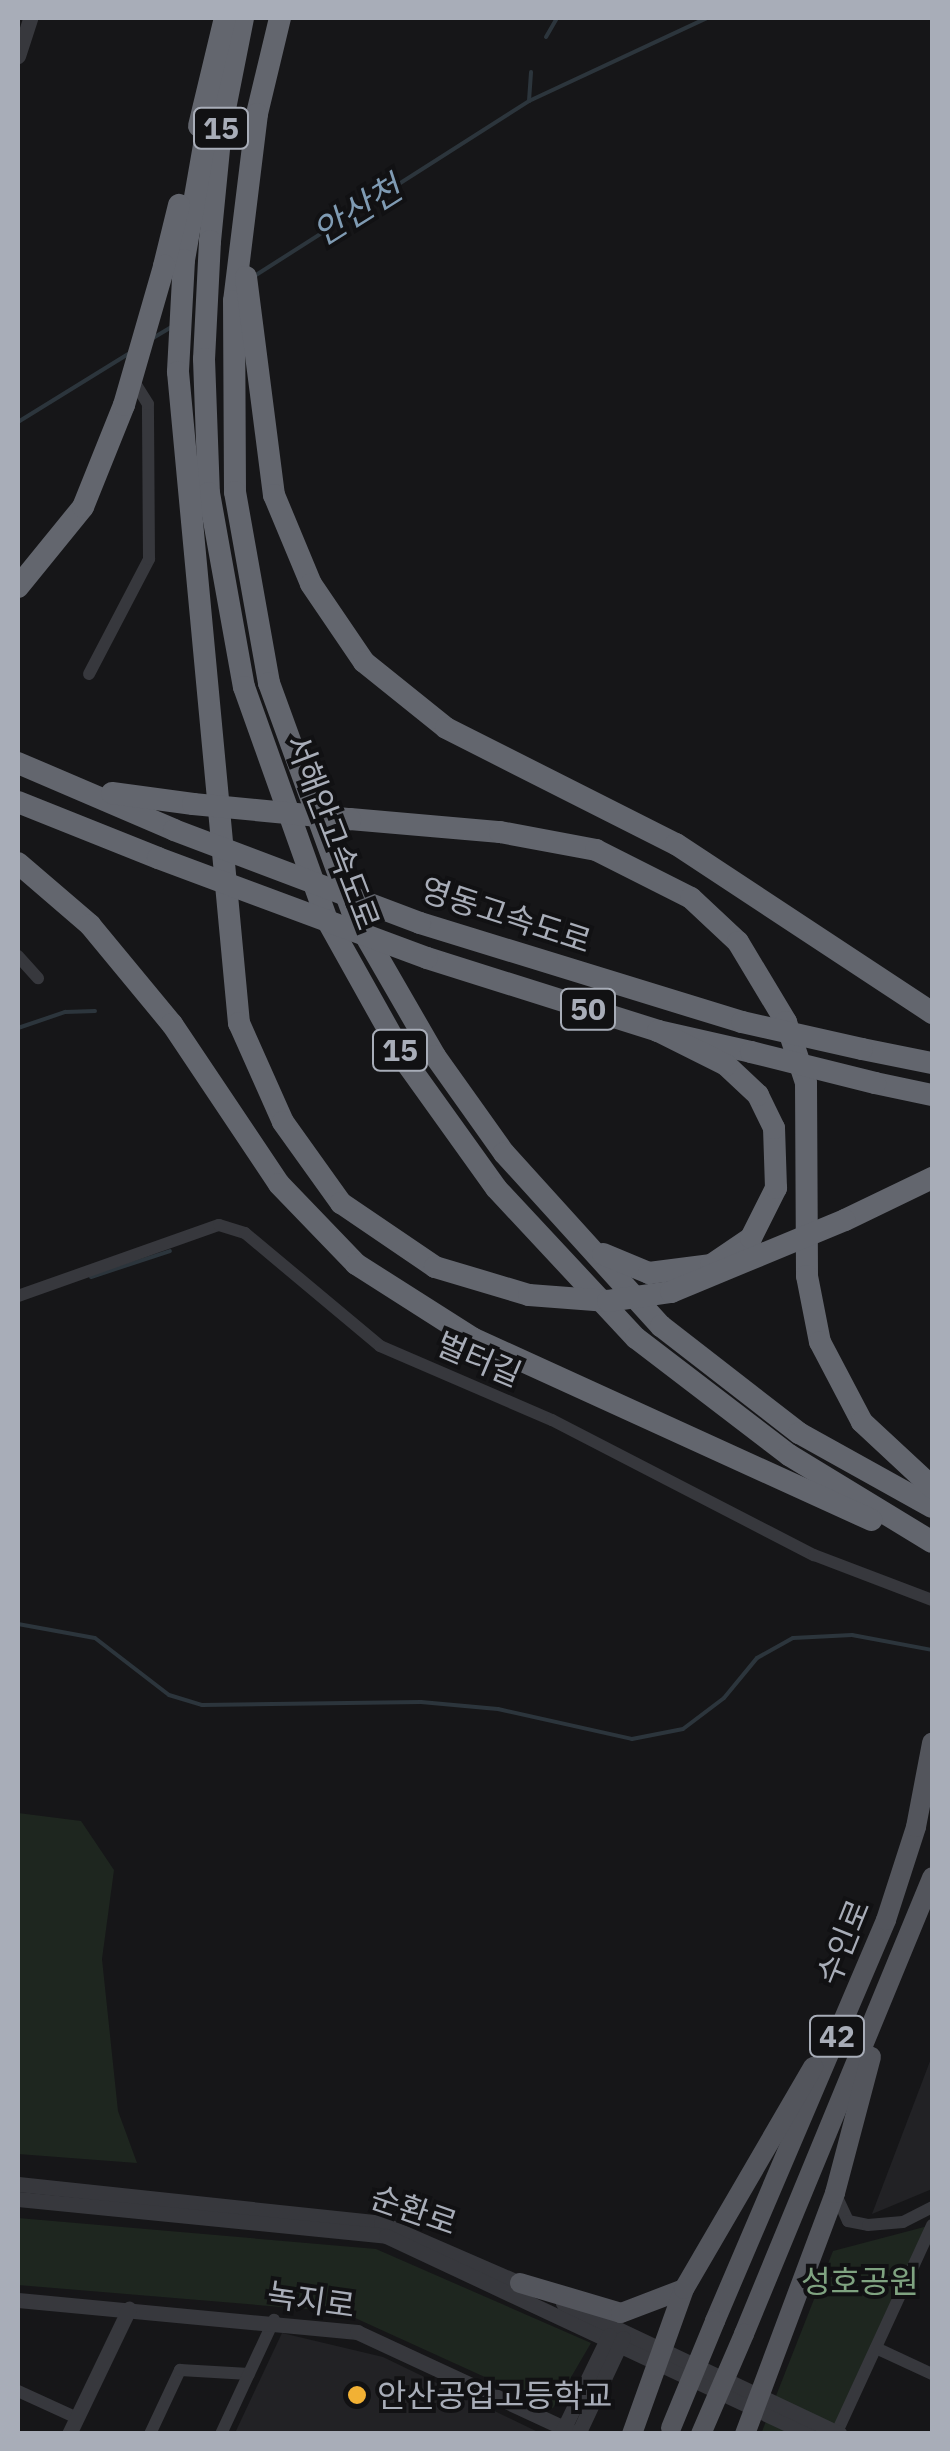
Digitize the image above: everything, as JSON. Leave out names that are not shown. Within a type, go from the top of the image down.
[{"type":"highway","points":[[225,18],[174,263],[178,372],[232,996],[248,1051],[302,1152],[341,1203],[435,1266],[530,1295],[596,1301],[671,1292],[845,1220],[932,1178]]},
{"type":"highway","points":[[18,587],[83,507],[124,405],[174,263],[208,118],[241,18]]},
{"type":"highway","name":"서해안고속도로","points":[[241,18],[221,129],[210,241],[204,358],[208,493],[244,687],[327,920],[408,1066],[496,1188],[636,1338],[789,1455],[930,1541]]},
{"type":"highway","name":"서해안고속도로","points":[[278,26],[241,228],[231,345],[236,492],[269,683],[353,914],[436,1056],[504,1153],[660,1326],[799,1433],[932,1500]]},
{"type":"highway","points":[[241,228],[264,446],[290,542],[334,626],[364,662],[446,728],[676,844],[932,1013]]},
{"type":"highway","name":"영동고속도로","points":[[18,764],[174,830],[420,923],[742,1022],[932,1062]]},
{"type":"highway","points":[[42,774],[125,796],[500,832],[596,850],[691,898],[738,942],[786,1022],[806,1084],[807,1276],[820,1342],[862,1422],[932,1500]]},
{"type":"highway","name":"영동고속도로","points":[[18,802],[427,958],[658,1030],[932,1095]]},
{"type":"highway","points":[[18,864],[90,925],[172,1024],[279,1184],[322,1235],[371,1276],[472,1338],[851,1512],[930,1541]]},
{"type":"highway","points":[[584,1242],[636,1270],[696,1271],[751,1238],[773,1200],[779,1158],[766,1106],[726,1065],[658,1030]]},
{"type":"main road","name":"수인로","points":[[670,2431],[846,2014],[916,1827],[932,1743]]},
{"type":"main road","name":"수인로","points":[[701,2434],[932,1877]]},
{"type":"main road","points":[[745,2434],[835,2193],[891,1983]]},
{"type":"main road","points":[[632,2434],[684,2289],[846,2014]]},
{"type":"main road","points":[[520,2283],[621,2313],[684,2289]]},
{"type":"street","points":[[18,56],[30,18]]},
{"type":"street","points":[[88,674],[149,558],[148,404],[130,375]]},
{"type":"street","points":[[18,956],[38,978]]},
{"type":"street","name":"벌터길","points":[[18,1296],[219,1225],[245,1233],[380,1346],[552,1420],[814,1554],[932,1600]]},
{"type":"street","name":"순환로","points":[[18,2184],[381,2222],[520,2283],[616,2336]]},
{"type":"street","points":[[835,2193],[848,2221],[868,2226],[903,2222],[932,2207]]},
{"type":"street","name":"순환로","points":[[18,2199],[386,2236],[759,2403]]},
{"type":"street","points":[[759,2403],[838,2433],[932,2225]]},
{"type":"street","name":"녹지로","points":[[18,2300],[274,2320],[357,2332],[570,2432]]},
{"type":"street","points":[[18,2391],[73,2426],[129,2309]]},
{"type":"street","points":[[221,2434],[274,2320]]},
{"type":"street","points":[[570,2432],[616,2336]]},
{"type":"street","points":[[876,2348],[932,2374]]},
{"type":"street","points":[[150,2434],[180,2370],[249,2374]]},
{"type":"street","points":[[759,2403],[808,2434]]},
{"type":"shaded area","points":[[932,2056],[932,2189],[872,2214]]},
{"type":"shaded area","name":"안산공업고등학교","points":[[282,2333],[383,2357],[540,2433],[235,2433]]},
{"type":"green space","points":[[18,1813],[81,1821],[114,1870],[102,1959],[118,2111],[137,2163],[18,2154]]},
{"type":"green space","points":[[18,2218],[376,2249],[591,2343],[553,2408],[342,2312],[18,2285]]},
{"type":"green space","name":"성호공원","points":[[928,2226],[831,2433],[761,2434],[833,2251]]},
{"type":"waterway","points":[[546,37],[557,18]]},
{"type":"waterway","name":"안산천","points":[[256,275],[529,101],[707,18]]},
{"type":"waterway","points":[[529,101],[531,72]]},
{"type":"waterway","name":"안산천","points":[[153,338],[171,327]]},
{"type":"waterway","name":"안산천","points":[[18,422],[128,354]]},
{"type":"waterway","points":[[18,1028],[65,1012],[95,1011]]},
{"type":"waterway","points":[[91,1277],[170,1251]]},
{"type":"waterway","points":[[18,1624],[95,1638],[169,1695],[202,1705],[421,1702],[498,1709],[632,1739],[683,1729],[724,1698],[757,1658],[793,1638],[852,1635],[932,1650]]},
{"type":"place","name":"안산공업고등학교","points":[[357,2395]]}]
